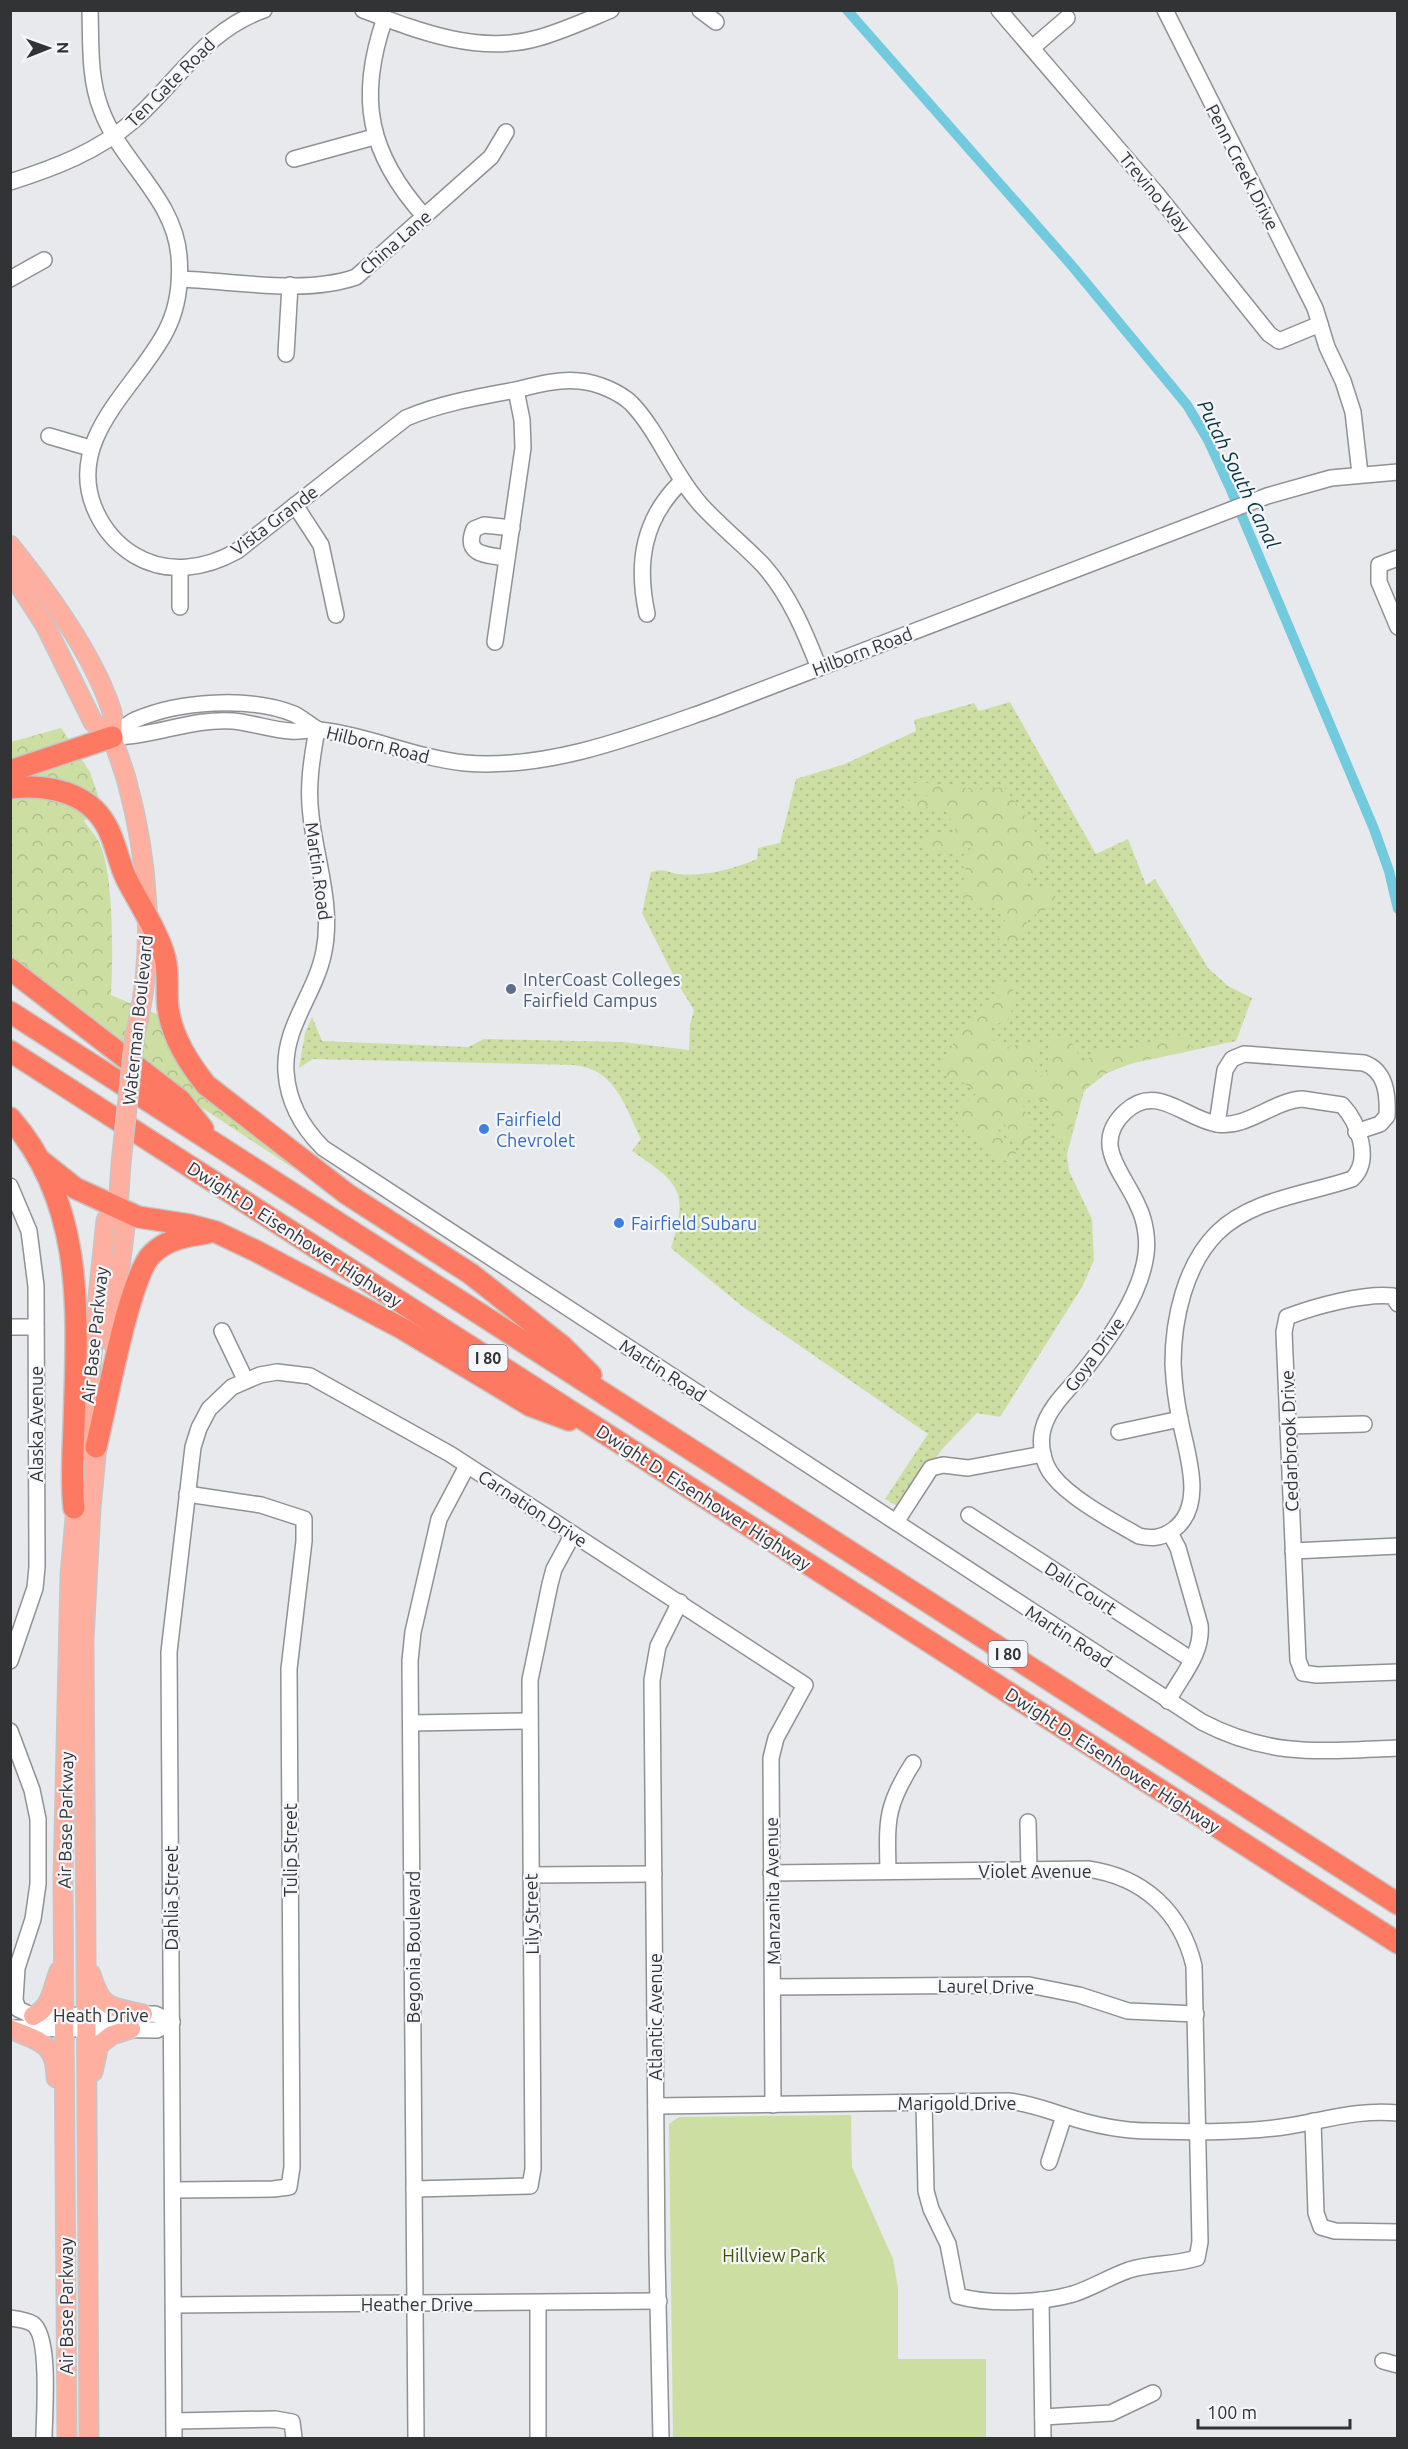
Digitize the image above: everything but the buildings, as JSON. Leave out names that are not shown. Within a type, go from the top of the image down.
[{"type":"highway","points":[[10,771],[112,737]]},
{"type":"highway","points":[[10,788],[32,785],[54,788],[77,797],[98,812],[106,824],[121,867],[165,958],[168,1009],[176,1038],[190,1066],[206,1085],[347,1194],[471,1274],[562,1346],[619,1403]]},
{"type":"highway","points":[[10,969],[180,1100],[214,1144]]},
{"type":"highway","name":"Dwight D. Eisenhower Highway","points":[[10,1012],[1398,1904]]},
{"type":"highway","name":"Dwight D. Eisenhower Highway","points":[[10,1051],[1398,1943]]},
{"type":"highway","points":[[10,1118],[41,1161],[65,1225],[77,1295],[74,1508]]},
{"type":"highway","points":[[41,1161],[75,1188],[118,1209],[138,1217],[190,1225],[216,1232],[403,1329],[531,1406],[605,1433]]},
{"type":"highway","points":[[96,1447],[129,1310],[144,1263],[159,1247],[171,1240],[216,1232]]},
{"type":"main road","name":"Waterman Boulevard","points":[[10,545],[54,603],[80,645],[112,714],[112,737],[126,779],[137,825],[147,919],[142,1005],[135,1035],[121,1163]]},
{"type":"main road","name":"Waterman Boulevard","points":[[10,570],[45,624],[93,722],[112,737]]},
{"type":"main road","name":"Air Base Parkway","points":[[88,2439],[84,1639],[96,1447],[125,1227],[118,1209],[121,1163]]},
{"type":"main road","name":"Air Base Parkway","points":[[67,2439],[64,1955],[68,1640],[74,1508],[106,1220],[118,1209]]},
{"type":"main road","points":[[33,2016],[42,2012],[48,2004],[64,1955]]},
{"type":"main road","points":[[86,1955],[99,1996],[105,2003],[143,2014]]},
{"type":"main road","points":[[10,2029],[40,2040],[51,2051],[54,2060],[57,2130],[65,2184]]},
{"type":"main road","points":[[86,2115],[99,2045],[112,2035],[131,2029]]},
{"type":"street","name":"Vista Grande","points":[[90,10],[94,84],[101,110],[115,135],[158,197],[172,225],[178,252],[180,279],[176,307],[168,329],[101,425],[90,448],[89,488],[102,524],[117,542],[138,557],[160,565],[180,568],[218,561],[237,551],[406,418],[433,407],[561,381],[579,381],[604,387],[630,402],[649,425],[681,482],[701,506],[764,566],[782,589],[798,618],[819,668]]},
{"type":"street","points":[[363,10],[450,39],[504,43],[536,39],[611,10]]},
{"type":"street","points":[[700,10],[716,22]]},
{"type":"street","name":"Trevino Way","points":[[999,10],[1156,193],[1269,334],[1279,341],[1320,324]]},
{"type":"street","name":"Penn Creek Drive","points":[[1165,10],[1315,308],[1327,348],[1343,381],[1353,412],[1360,474]]},
{"type":"street","name":"Ten Gate Road","points":[[10,182],[71,160],[115,135],[158,98],[197,52],[216,35],[262,11]]},
{"type":"street","points":[[385,18],[370,72],[369,104],[374,137],[400,189],[424,217]]},
{"type":"street","points":[[1032,48],[1067,18]]},
{"type":"street","name":"China Lane","points":[[180,279],[290,285],[335,284],[356,277],[491,157],[506,132]]},
{"type":"street","points":[[294,159],[374,137]]},
{"type":"street","points":[[10,279],[44,260]]},
{"type":"street","points":[[286,354],[290,285]]},
{"type":"street","name":"Penn Creek Drive","points":[[1320,324],[1337,344],[1343,357],[1357,395],[1353,412]]},
{"type":"street","name":"Penn Creek Drive","points":[[1343,357],[1343,381]]},
{"type":"street","points":[[495,642],[523,448],[522,420],[516,390]]},
{"type":"street","points":[[49,436],[90,448]]},
{"type":"street","name":"Hilborn Road","points":[[112,737],[132,721],[153,713],[210,704],[248,705],[294,714],[317,729],[447,761],[496,763],[530,760],[638,734],[819,668],[1296,487],[1360,474],[1398,472]]},
{"type":"street","points":[[647,614],[640,584],[650,527],[663,499],[681,482]]},
{"type":"street","points":[[295,505],[321,545],[336,615]]},
{"type":"street","points":[[507,558],[478,554],[472,547],[470,538],[474,529],[484,525],[512,528]]},
{"type":"street","points":[[1398,558],[1379,565],[1379,582],[1398,627]]},
{"type":"street","points":[[180,568],[180,607]]},
{"type":"street","name":"Martin Road","points":[[317,729],[309,794],[326,906],[326,937],[316,979],[291,1031],[286,1072],[295,1109],[311,1136],[332,1156],[1168,1701],[1223,1733],[1269,1748],[1320,1751],[1398,1748]]},
{"type":"street","points":[[896,1522],[931,1468],[943,1465],[968,1468],[1043,1454],[1052,1476],[1065,1488],[1128,1530],[1149,1538],[1170,1533],[1181,1525],[1188,1511],[1191,1496],[1191,1470],[1180,1419],[1173,1364],[1175,1340],[1186,1287],[1196,1260],[1218,1232],[1244,1214],[1352,1179],[1363,1163],[1363,1153],[1349,1112],[1342,1105],[1302,1099],[1282,1102],[1237,1123],[1216,1124],[1225,1070],[1232,1059],[1244,1054],[1364,1063],[1375,1067],[1383,1079],[1387,1116],[1380,1124],[1356,1132]]},
{"type":"street","name":"Goya Drive","points":[[1043,1454],[1043,1428],[1050,1412],[1113,1332],[1140,1277],[1146,1256],[1145,1230],[1138,1206],[1111,1156],[1110,1142],[1114,1126],[1125,1112],[1147,1101],[1173,1104],[1204,1121],[1216,1124]]},
{"type":"street","name":"Alaska Avenue","points":[[10,1186],[28,1231],[34,1260],[36,1327],[35,1588],[10,1661]]},
{"type":"street","name":"Cedarbrook Drive","points":[[1395,1300],[1379,1295],[1301,1311],[1287,1317],[1284,1332],[1298,1660],[1303,1673],[1317,1675],[1398,1672]]},
{"type":"street","points":[[10,1327],[36,1327]]},
{"type":"street","points":[[222,1331],[245,1379]]},
{"type":"street","name":"Carnation Drive","points":[[245,1379],[277,1372],[310,1376],[352,1397],[467,1466],[805,1685]]},
{"type":"street","name":"Dahlia Street","points":[[174,2439],[169,1652],[193,1447],[199,1428],[220,1397],[245,1379]]},
{"type":"street","points":[[1119,1432],[1180,1419]]},
{"type":"street","points":[[1288,1426],[1364,1424]]},
{"type":"street","name":"Begonia Boulevard","points":[[416,2439],[411,1723],[413,1632],[439,1520],[467,1466]]},
{"type":"street","name":"Tulip Street","points":[[173,2190],[289,2187],[292,2167],[289,1669],[304,1541],[304,1519],[261,1505],[187,1494]]},
{"type":"street","name":"Dali Court","points":[[969,1515],[1192,1660]]},
{"type":"street","points":[[1168,1701],[1192,1660],[1201,1636],[1200,1625],[1178,1548],[1170,1533]]},
{"type":"street","name":"Lily Street","points":[[414,2189],[530,2186],[533,2169],[531,1664],[554,1569],[573,1534]]},
{"type":"street","points":[[1293,1551],[1398,1546]]},
{"type":"street","name":"Atlantic Avenue","points":[[661,2439],[652,1680],[658,1646],[680,1602]]},
{"type":"street","name":"Manzanita Avenue","points":[[773,2104],[771,1758],[777,1738],[805,1685]]},
{"type":"street","points":[[411,1723],[530,1722]]},
{"type":"street","points":[[10,1731],[37,1806],[36,1904],[15,1986],[18,2009],[33,2016]]},
{"type":"street","points":[[888,1871],[888,1818],[892,1800],[913,1763]]},
{"type":"street","points":[[1028,1822],[1029,1869]]},
{"type":"street","name":"Violet Avenue","points":[[771,1873],[1029,1869],[1105,1871],[1131,1881],[1161,1902],[1183,1932],[1194,1966],[1200,2242],[1197,2258],[1183,2263],[1129,2270],[1074,2294],[1041,2300]]},
{"type":"street","points":[[531,1875],[654,1874]]},
{"type":"street","name":"Laurel Drive","points":[[773,1987],[1029,1985],[1079,1995],[1128,2012],[1196,2014]]},
{"type":"street","name":"Heath Drive","points":[[10,2029],[143,2014],[155,2014],[172,2022]]},
{"type":"street","name":"Heath Drive","points":[[10,2016],[33,2016],[65,2021]]},
{"type":"street","name":"Heath Drive","points":[[85,2021],[131,2029],[157,2030],[172,2022]]},
{"type":"street","name":"Marigold Drive","points":[[656,2106],[1025,2102],[1064,2116],[1126,2130],[1198,2131],[1261,2129],[1362,2113],[1398,2114]]},
{"type":"street","points":[[924,2103],[926,2191],[931,2209],[948,2244],[958,2296],[974,2301],[1041,2300],[1043,2439]]},
{"type":"street","points":[[1049,2162],[1064,2116]]},
{"type":"street","points":[[1313,2121],[1316,2213],[1321,2227],[1335,2231],[1398,2232]]},
{"type":"street","name":"Heather Drive","points":[[174,2305],[659,2301]]},
{"type":"street","points":[[538,2302],[538,2439]]},
{"type":"street","points":[[10,2318],[33,2324],[40,2333],[44,2348],[44,2439]]},
{"type":"street","points":[[1043,2417],[1112,2412],[1153,2393]]},
{"type":"street","points":[[174,2421],[275,2419],[292,2422],[294,2439]]},
{"type":"green space","points":[[1010,702],[1096,854],[1128,839],[1146,885],[1155,879],[1208,968],[1228,986],[1252,998],[1236,1041],[1129,1064],[1105,1074],[1084,1091],[1067,1154],[1069,1171],[1092,1219],[1094,1260],[1082,1287],[1000,1417],[977,1413],[943,1448],[899,1507],[885,1499],[928,1434],[742,1306],[671,1248],[679,1213],[676,1190],[661,1172],[632,1151],[641,1139],[624,1102],[609,1081],[600,1074],[574,1065],[313,1059],[299,1068],[305,1033],[312,1017],[322,1041],[468,1047],[484,1039],[622,1042],[689,1050],[690,1025],[694,1010],[678,984],[642,913],[651,872],[662,870],[688,875],[708,873],[757,859],[758,848],[780,843],[796,779],[845,764],[916,731],[914,720],[974,703],[979,711]]},
{"type":"green space","points":[[61,728],[90,772],[100,801],[84,821],[100,844],[108,876],[112,939],[111,995],[161,1016],[169,1045],[326,1190],[11,981],[11,742]]},
{"type":"green space","points":[[912,783],[930,783],[977,790],[1004,787],[1031,824],[1050,859],[1033,877],[1020,882],[1028,889],[1056,888],[1054,906],[1028,918],[1021,943],[1005,944],[999,939],[1005,920],[1000,907],[980,907],[965,901],[958,889],[968,872],[958,861],[971,848],[932,855],[923,840],[936,833],[953,837],[956,827],[946,812],[926,807],[907,812],[900,801],[933,799],[917,790]]},
{"type":"green space","points":[[1003,981],[1013,986],[1013,1007],[1008,1020],[988,1027],[991,1039],[1004,1048],[1024,1043],[1037,1046],[1035,1077],[1047,1076],[1049,1039],[1064,1035],[1076,1048],[1082,1067],[1095,1051],[1119,1048],[1134,1050],[1164,1037],[1183,1035],[1194,1050],[1134,1063],[1105,1074],[1093,1082],[1084,1092],[1077,1106],[1067,1154],[1052,1117],[1051,1101],[1036,1099],[1022,1102],[1031,1128],[1026,1143],[1013,1140],[1008,1128],[999,1119],[995,1127],[1017,1151],[1012,1162],[997,1159],[954,1122],[961,1107],[977,1093],[964,1083],[949,1079],[942,1066],[961,1028],[976,1019],[983,1005],[999,998],[995,988]]},
{"type":"green space","name":"Hillview Park","points":[[851,2115],[852,2167],[893,2259],[898,2288],[898,2359],[986,2359],[986,2438],[673,2438],[669,2124],[679,2117]]},
{"type":"waterway","name":"Putah South Canal","points":[[847,10],[1073,267],[1187,405],[1208,440],[1231,490],[1374,829],[1389,871],[1398,909]]},
{"type":"place","name":"InterCoast Colleges Fairfield Campus","points":[[511,989]]},
{"type":"place","name":"Fairfield Chevrolet","points":[[484,1129]]},
{"type":"place","name":"Fairfield Subaru","points":[[619,1223]]}]
